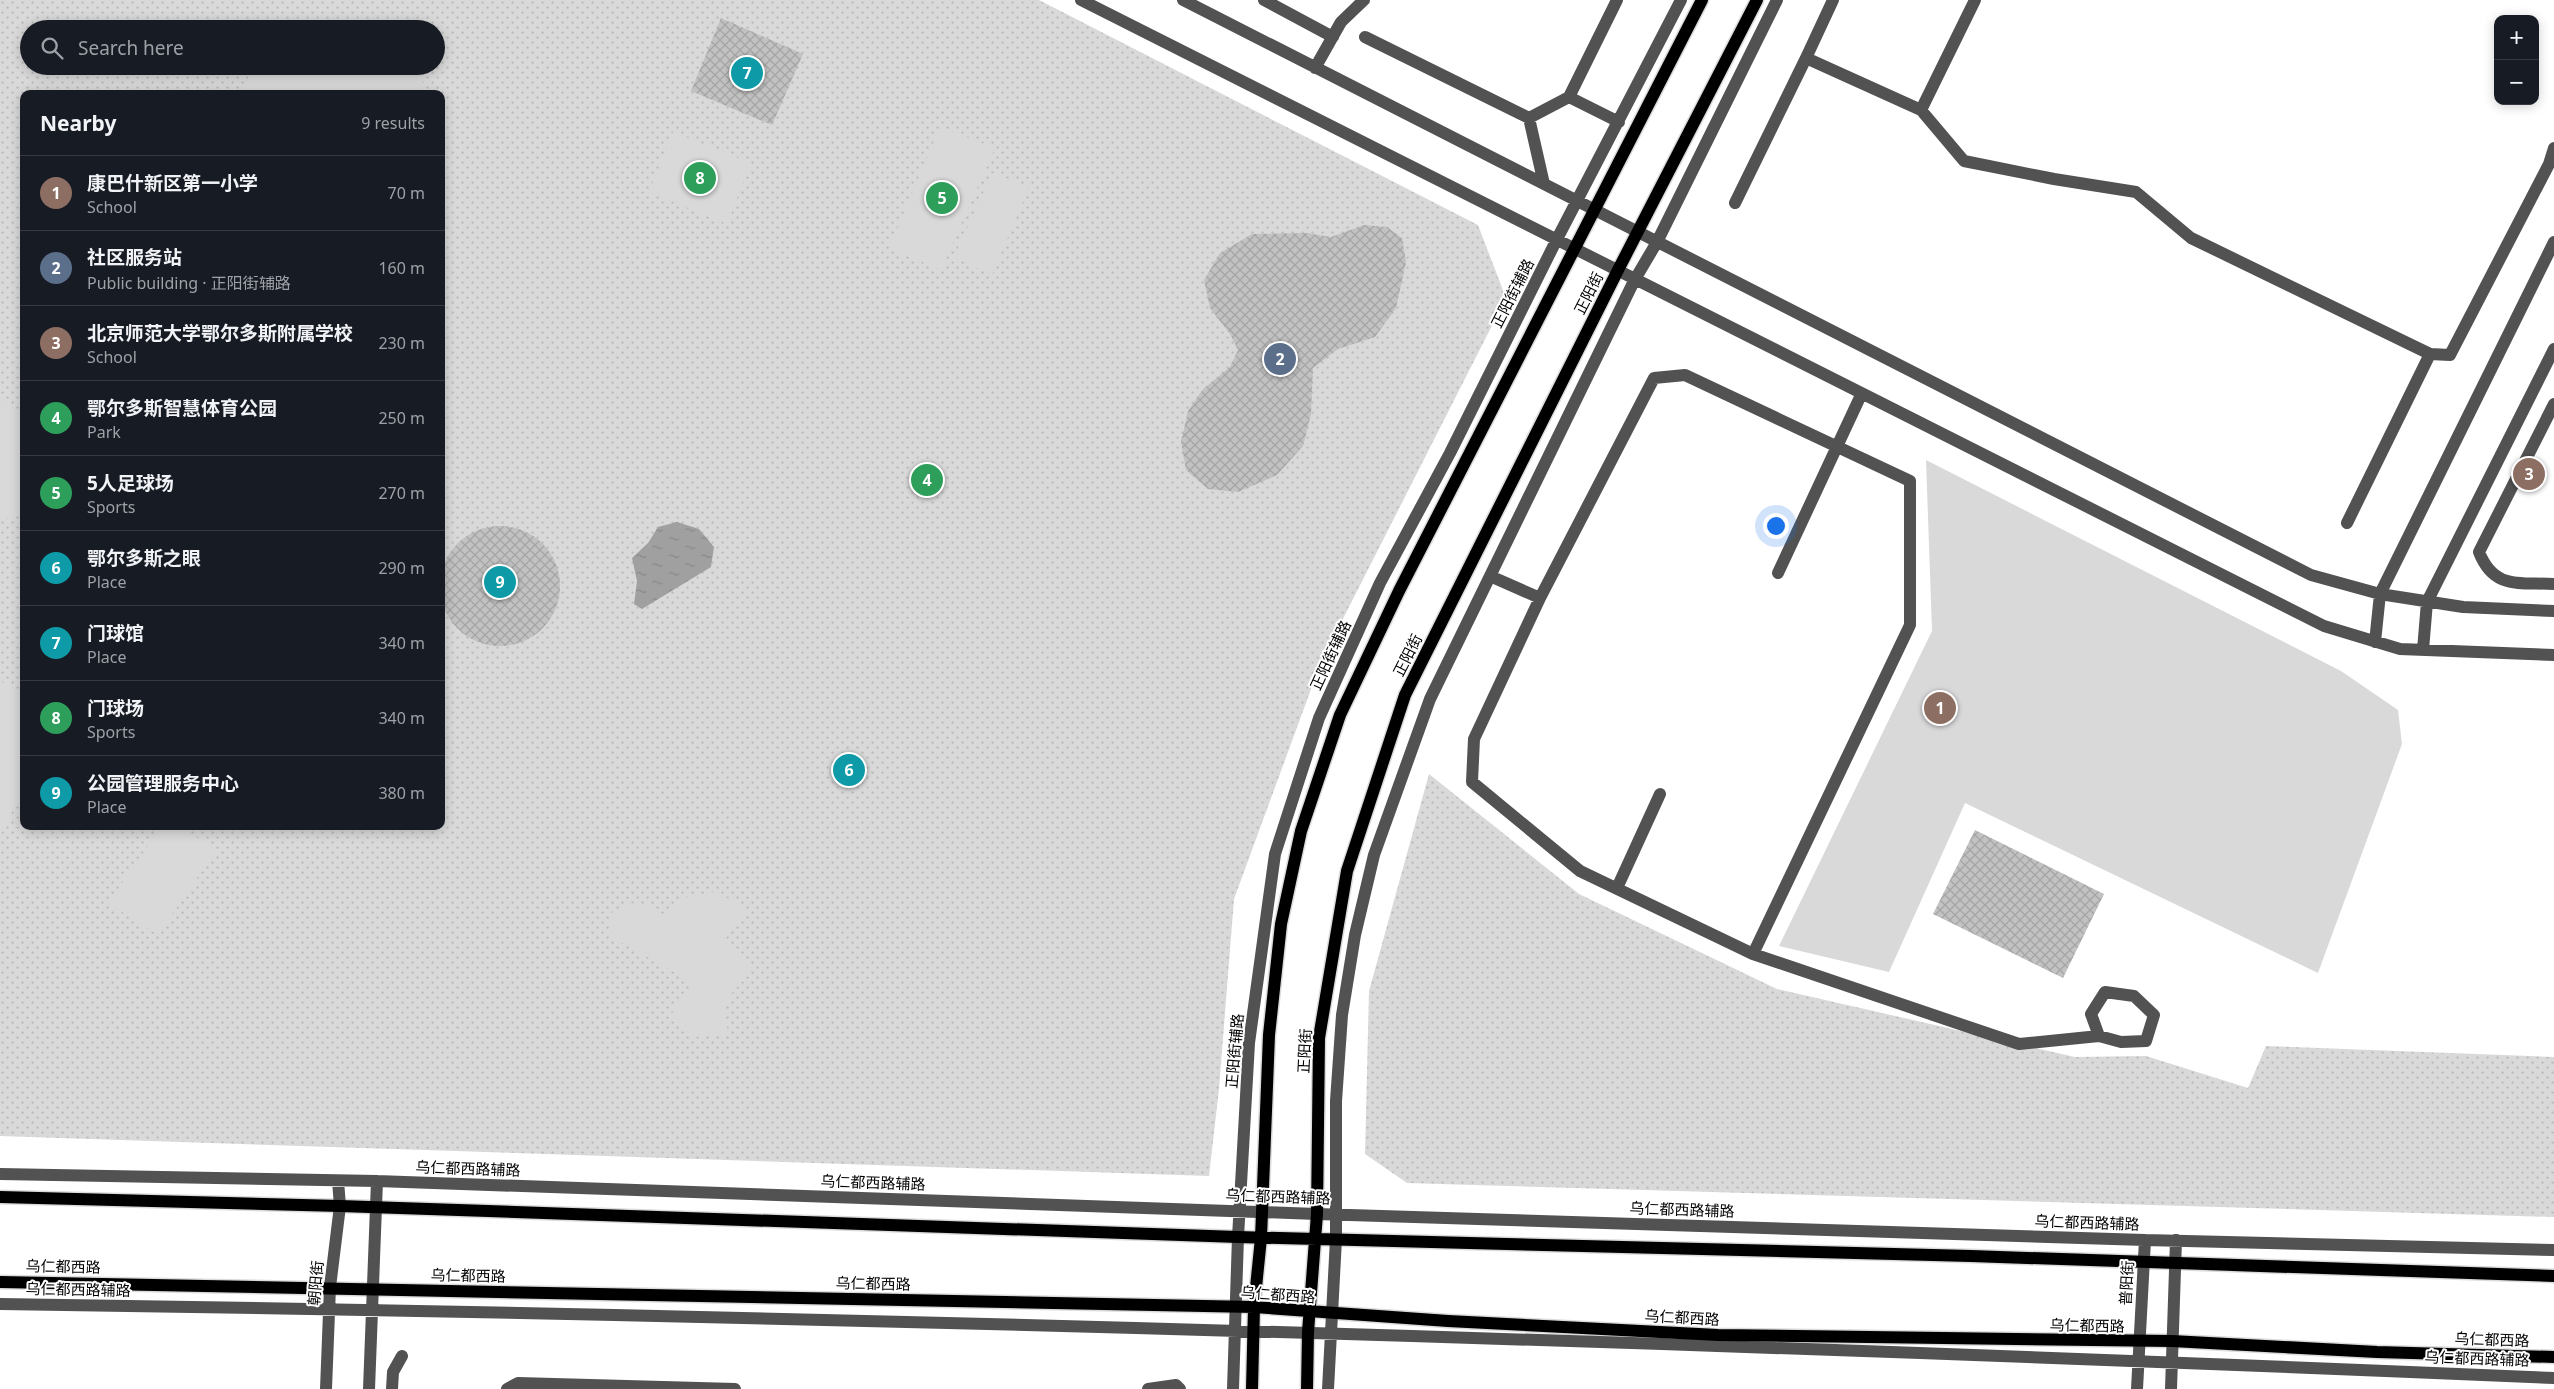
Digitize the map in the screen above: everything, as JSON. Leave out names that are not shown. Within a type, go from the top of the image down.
[{"type":"main road","points":[[1252,1389],[1254,1307],[1261,1238],[1269,1035],[1281,924],[1304,822],[1340,715],[1400,591],[1702,0]]},
{"type":"main road","name":"正阳街","points":[[1307,1389],[1309,1312],[1317,1214],[1319,1038],[1347,871],[1405,695],[1617,272],[1758,0]]},
{"type":"main road","points":[[0,1197],[340,1206],[377,1209],[1261,1238],[2143,1262],[2554,1276]]},
{"type":"main road","name":"乌仁都西路","points":[[0,1282],[330,1287],[374,1290],[1254,1307],[1331,1314],[1718,1335],[2172,1342],[2376,1352],[2554,1357]]},
{"type":"street","points":[[1081,0],[1573,250],[2324,626],[2400,650],[2554,655]]},
{"type":"street","points":[[1183,0],[2311,575],[2380,594],[2427,602],[2463,607],[2554,611]]},
{"type":"street","points":[[1264,0],[1333,37]]},
{"type":"street","points":[[1315,68],[1341,22],[1364,0]]},
{"type":"street","points":[[1529,118],[1569,97],[1617,0]]},
{"type":"street","name":"正阳街辅路","points":[[1233,1389],[1238,1237],[1249,1043],[1275,854],[1318,718],[1380,583],[1450,453],[1556,241],[1578,202],[1681,0]]},
{"type":"street","points":[[1328,1389],[1336,1239],[1336,1101],[1342,1015],[1356,935],[1374,855],[1430,698],[1634,280],[1657,242],[1777,0]]},
{"type":"street","points":[[1735,204],[1833,0]]},
{"type":"street","points":[[1921,110],[1975,0]]},
{"type":"street","points":[[1365,37],[1529,118]]},
{"type":"street","points":[[1806,58],[1921,110],[1964,161],[2054,179],[2136,192],[2191,238],[2430,354],[2450,355],[2549,164],[2554,148]]},
{"type":"street","points":[[1569,97],[1619,122]]},
{"type":"street","points":[[1529,118],[1544,184]]},
{"type":"street","points":[[2375,642],[2380,594],[2554,242]]},
{"type":"street","points":[[2423,650],[2427,602],[2554,349]]},
{"type":"street","points":[[2347,524],[2430,354]]},
{"type":"street","points":[[1753,954],[1910,625],[1910,481],[1685,376],[1654,378],[1540,598],[1474,739],[1472,782],[1580,871],[1753,954],[2019,1044],[2099,1036],[2121,1042],[2146,1041],[2154,1015],[2134,996],[2105,992],[2091,1014],[2099,1036]]},
{"type":"street","points":[[1778,573],[1835,446],[1861,395]]},
{"type":"street","points":[[2554,404],[2479,552],[2486,569],[2507,582],[2554,584]]},
{"type":"street","points":[[1490,576],[1540,598]]},
{"type":"street","points":[[1617,888],[1660,794]]},
{"type":"street","name":"乌仁都西路辅路","points":[[0,1174],[377,1181],[1317,1214],[2145,1240],[2554,1250]]},
{"type":"street","name":"朝阳街","points":[[326,1389],[328,1309],[340,1206],[338,1180]]},
{"type":"street","points":[[370,1389],[377,1181]]},
{"type":"street","name":"普阳街","points":[[2137,1389],[2145,1240]]},
{"type":"street","points":[[2171,1389],[2176,1240]]},
{"type":"street","name":"乌仁都西路辅路","points":[[0,1304],[328,1309],[1330,1332],[2172,1362],[2554,1378]]},
{"type":"street","points":[[392,1389],[393,1372],[402,1356]]},
{"type":"street","points":[[507,1389],[518,1383],[735,1389]]},
{"type":"street","points":[[1148,1389],[1176,1385],[1180,1389]]},
{"type":"shaded area","points":[[0,0],[1039,0],[1478,225],[1506,298],[1321,662],[1234,899],[1219,1089],[1209,1176],[0,1136]]},
{"type":"shaded area","points":[[420,75],[426,90],[244,90],[249,76]]},
{"type":"shaded area","points":[[940,127],[995,148],[941,270],[889,248]]},
{"type":"shaded area","points":[[673,132],[751,163],[727,224],[649,192]]},
{"type":"shaded area","points":[[992,173],[1029,187],[992,275],[954,257]]},
{"type":"shaded area","points":[[0,401],[7,403],[20,414],[20,508],[10,517],[0,521]]},
{"type":"shaded area","points":[[1926,460],[2341,671],[2398,710],[2402,744],[2318,973],[1965,803],[1889,972],[1779,946],[1932,631]]},
{"type":"shaded area","points":[[0,681],[20,691],[20,796],[0,836]]},
{"type":"shaded area","points":[[1429,774],[1579,894],[1777,989],[2075,1057],[2146,1056],[2248,1088],[2266,1046],[2554,1057],[2554,1217],[1407,1183],[1365,1154],[1369,991]]},
{"type":"shaded area","points":[[159,830],[185,830],[216,850],[158,935],[108,903]]},
{"type":"shaded area","points":[[714,892],[738,903],[746,914],[726,938],[752,971],[728,999],[725,1013],[729,1034],[696,1037],[670,1019],[675,1007],[689,989],[688,980],[612,937],[610,914],[625,905],[637,903],[663,915],[684,898]]},
{"type":"water","points":[[677,522],[699,529],[714,547],[711,567],[642,609],[634,604],[637,581],[632,558],[648,543],[658,527]]},
{"type":"building","points":[[721,18],[803,54],[772,125],[691,91]]},
{"type":"building","points":[[1364,225],[1387,227],[1402,238],[1406,262],[1396,308],[1375,337],[1338,349],[1313,368],[1311,414],[1303,446],[1277,475],[1238,492],[1208,489],[1186,470],[1181,442],[1188,411],[1203,389],[1230,367],[1238,350],[1230,334],[1210,308],[1204,280],[1220,253],[1252,234],[1306,233],[1331,237]]},
{"type":"building","points":[[500,526],[523,530],[543,543],[556,563],[559,574],[559,598],[556,609],[543,629],[523,642],[500,646],[477,642],[457,629],[445,611],[445,561],[457,543],[477,530]]},
{"type":"building","points":[[1975,830],[2104,894],[2063,978],[1933,914]]},
{"type":"place","name":"门球馆","points":[[747,73]]},
{"type":"place","name":"门球场","points":[[700,178]]},
{"type":"place","name":"5人足球场","points":[[942,198]]},
{"type":"place","name":"社区服务站","points":[[1280,359]]},
{"type":"place","name":"北京师范大学鄂尔多斯附属学校","points":[[2529,474]]},
{"type":"place","name":"鄂尔多斯智慧体育公园","points":[[927,480]]},
{"type":"place","name":"公园管理服务中心","points":[[500,582]]},
{"type":"place","name":"康巴什新区第一小学","points":[[1940,708]]},
{"type":"place","name":"鄂尔多斯之眼","points":[[849,770]]}]
